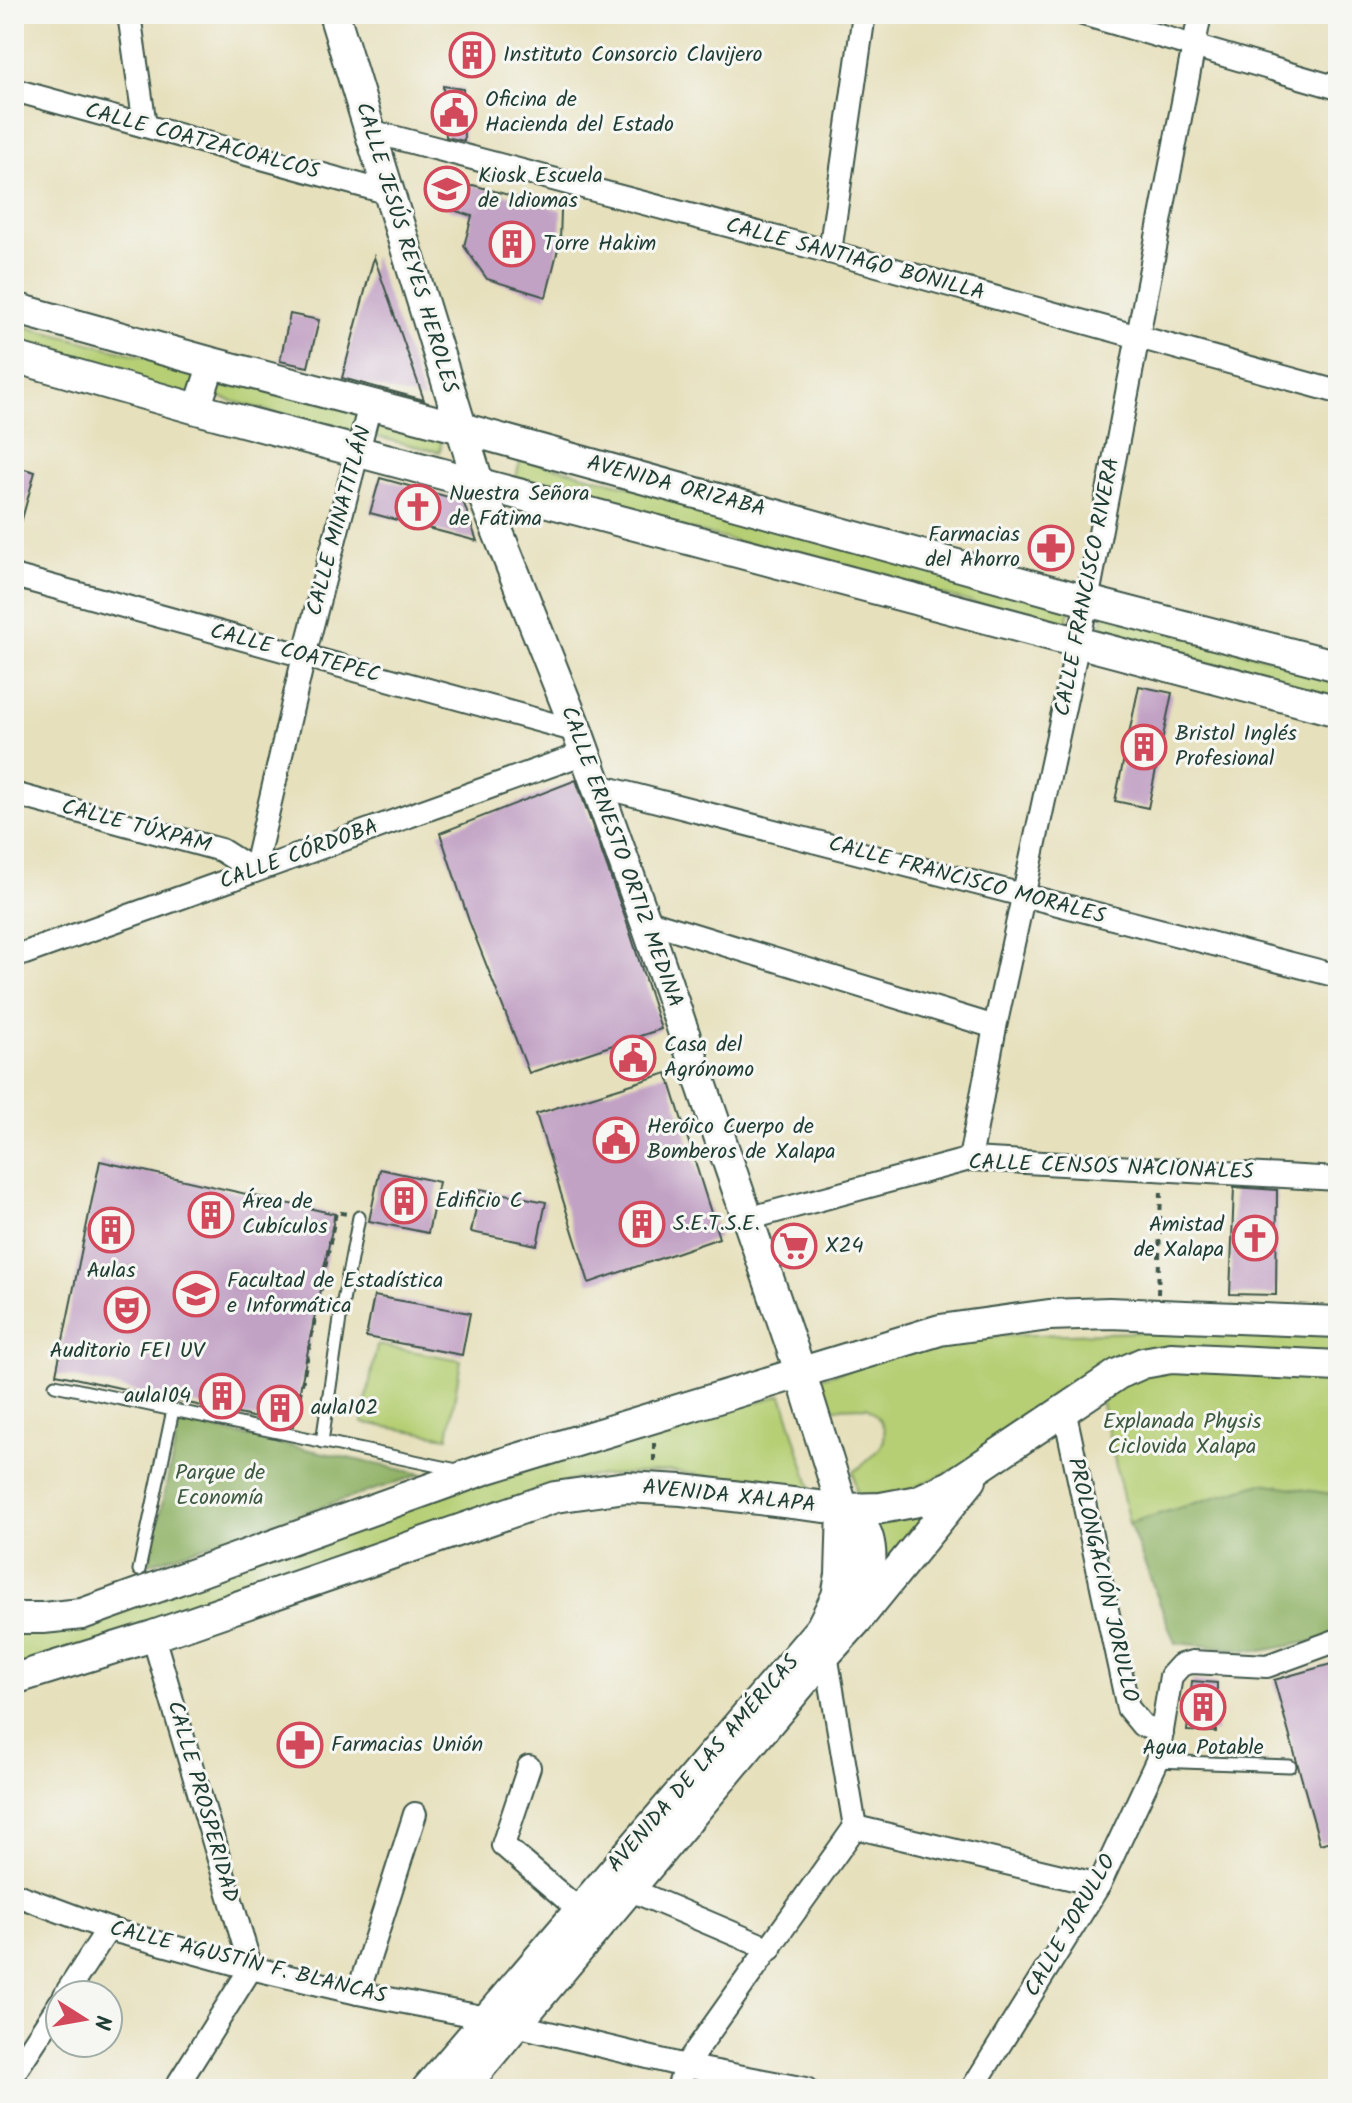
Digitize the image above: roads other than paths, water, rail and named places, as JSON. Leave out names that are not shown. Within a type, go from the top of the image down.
[{"type":"main road","name":"CALLE JESÚS REYES HEROLES","points":[[334,14],[478,482]]},
{"type":"main road","name":"AVENIDA ORIZABA","points":[[14,308],[1087,601],[1338,666]]},
{"type":"main road","points":[[14,357],[197,409],[1338,711]]},
{"type":"main road","name":"CALLE ERNESTO ORTIZ MEDINA","points":[[478,482],[581,742],[645,920],[800,1371],[843,1509]]},
{"type":"main road","points":[[14,1618],[82,1614],[473,1474],[940,1330],[1049,1315],[1157,1314],[1338,1322]]},
{"type":"main road","name":"AVENIDA XALAPA","points":[[14,1679],[153,1636],[555,1497],[626,1487],[843,1509],[881,1508],[918,1501],[951,1486],[1118,1374],[1143,1363],[1171,1358],[1338,1366]]},
{"type":"main road","name":"AVENIDA DE LAS AMÉRICAS","points":[[462,2089],[857,1620],[986,1461]]},
{"type":"main road","name":"AVENIDA DE LAS AMÉRICAS","points":[[843,1509],[861,1522],[868,1541],[869,1572],[857,1620]]},
{"type":"main road","name":"AVENIDA DE LAS AMÉRICAS","points":[[427,2089],[821,1628],[837,1596],[841,1575],[843,1509]]},
{"type":"street","points":[[129,14],[145,126]]},
{"type":"street","points":[[830,252],[864,14]]},
{"type":"street","points":[[1083,14],[1338,88]]},
{"type":"street","name":"CALLE FRANCISCO RIVERA","points":[[970,1159],[995,1027],[1087,601],[1200,14]]},
{"type":"street","name":"CALLE COATZACOALCOS","points":[[14,90],[389,193]]},
{"type":"street","name":"CALLE SANTIAGO BONILLA","points":[[370,131],[830,252],[1338,392]]},
{"type":"street","points":[[197,409],[212,363]]},
{"type":"street","name":"CALLE MINATITLÁN","points":[[254,871],[304,656],[370,405]]},
{"type":"street","name":"CALLE COATEPEC","points":[[14,576],[304,656],[581,742]]},
{"type":"street","name":"CALLE CÓRDOBA","points":[[14,957],[254,871],[581,742]]},
{"type":"street","name":"CALLE FRANCISCO MORALES","points":[[595,785],[1338,976]]},
{"type":"street","name":"CALLE TÚXPAM","points":[[14,794],[221,850],[254,871]]},
{"type":"street","points":[[645,920],[995,1027]]},
{"type":"street","name":"CALLE CENSOS NACIONALES","points":[[747,1219],[970,1159],[1338,1179]]},
{"type":"street","name":"PROLONGACIÓN JORULLO","points":[[1064,1409],[1128,1708],[1142,1725],[1162,1733]]},
{"type":"street","name":"CALLE PROSPERIDAD","points":[[153,1636],[251,1968]]},
{"type":"street","name":"CALLE JORULLO","points":[[972,2089],[1099,1885],[1157,1761],[1171,1676],[1181,1665],[1192,1662],[1267,1666],[1338,1640]]},
{"type":"street","points":[[678,2089],[685,2066],[855,1827],[826,1654]]},
{"type":"street","points":[[529,1767],[503,1845],[579,1910]]},
{"type":"street","points":[[358,1993],[415,1814]]},
{"type":"street","points":[[855,1827],[1099,1885]]},
{"type":"street","points":[[631,1890],[770,1949]]},
{"type":"street","name":"CALLE AGUSTÍN F. BLANCAS","points":[[14,1894],[108,1929],[251,1968],[487,2018],[685,2066],[806,2089]]},
{"type":"street","points":[[75,1979],[108,1929]]},
{"type":"street","points":[[175,2089],[251,1968]]},
{"type":"street","points":[[14,2073],[44,2027]]},
{"type":"lane","points":[[322,1442],[359,1217]]},
{"type":"lane","points":[[55,1385],[473,1474]]},
{"type":"lane","points":[[139,1570],[173,1410]]},
{"type":"lane","points":[[1157,1761],[1290,1766]]},
{"type":"place","name":"Instituto Consorcio Clavijero","points":[[472,55]]},
{"type":"place","name":"Oficina de Hacienda del Estado","points":[[454,113]]},
{"type":"place","name":"Kiosk Escuela de Idiomas","points":[[447,189]]},
{"type":"place","name":"Torre Hakim","points":[[512,244]]},
{"type":"place","name":"Nuestra Señora de Fátima","points":[[418,507]]},
{"type":"place","name":"Farmacias del Ahorro","points":[[1051,548]]},
{"type":"place","name":"Bristol Inglés Profesional","points":[[1144,747]]},
{"type":"place","name":"Casa del Agrónomo","points":[[633,1058]]},
{"type":"place","name":"Heróico Cuerpo de Bomberos de Xalapa","points":[[616,1140]]},
{"type":"place","name":"Edificio C","points":[[404,1201]]},
{"type":"place","name":"Área de Cubículos","points":[[211,1215]]},
{"type":"place","name":"S.E.T.S.E.","points":[[642,1224]]},
{"type":"place","name":"Aulas","points":[[111,1230]]},
{"type":"place","name":"Amistad de Xalapa","points":[[1255,1238]]},
{"type":"place","name":"X24","points":[[794,1246]]},
{"type":"place","name":"Facultad de Estadística e Informática","points":[[196,1294]]},
{"type":"place","name":"Auditorio FEI UV","points":[[127,1310]]},
{"type":"place","name":"aula104","points":[[222,1396]]},
{"type":"place","name":"aula102","points":[[280,1408]]},
{"type":"place","name":"Agua Potable","points":[[1203,1707]]},
{"type":"place","name":"Farmacias Unión","points":[[300,1745]]},
{"type":"park label","name":"Explanada Physis Ciclovida Xalapa","points":[[1182,1434]]},
{"type":"park label","name":"Parque de Economía","points":[[220,1486]]}]
